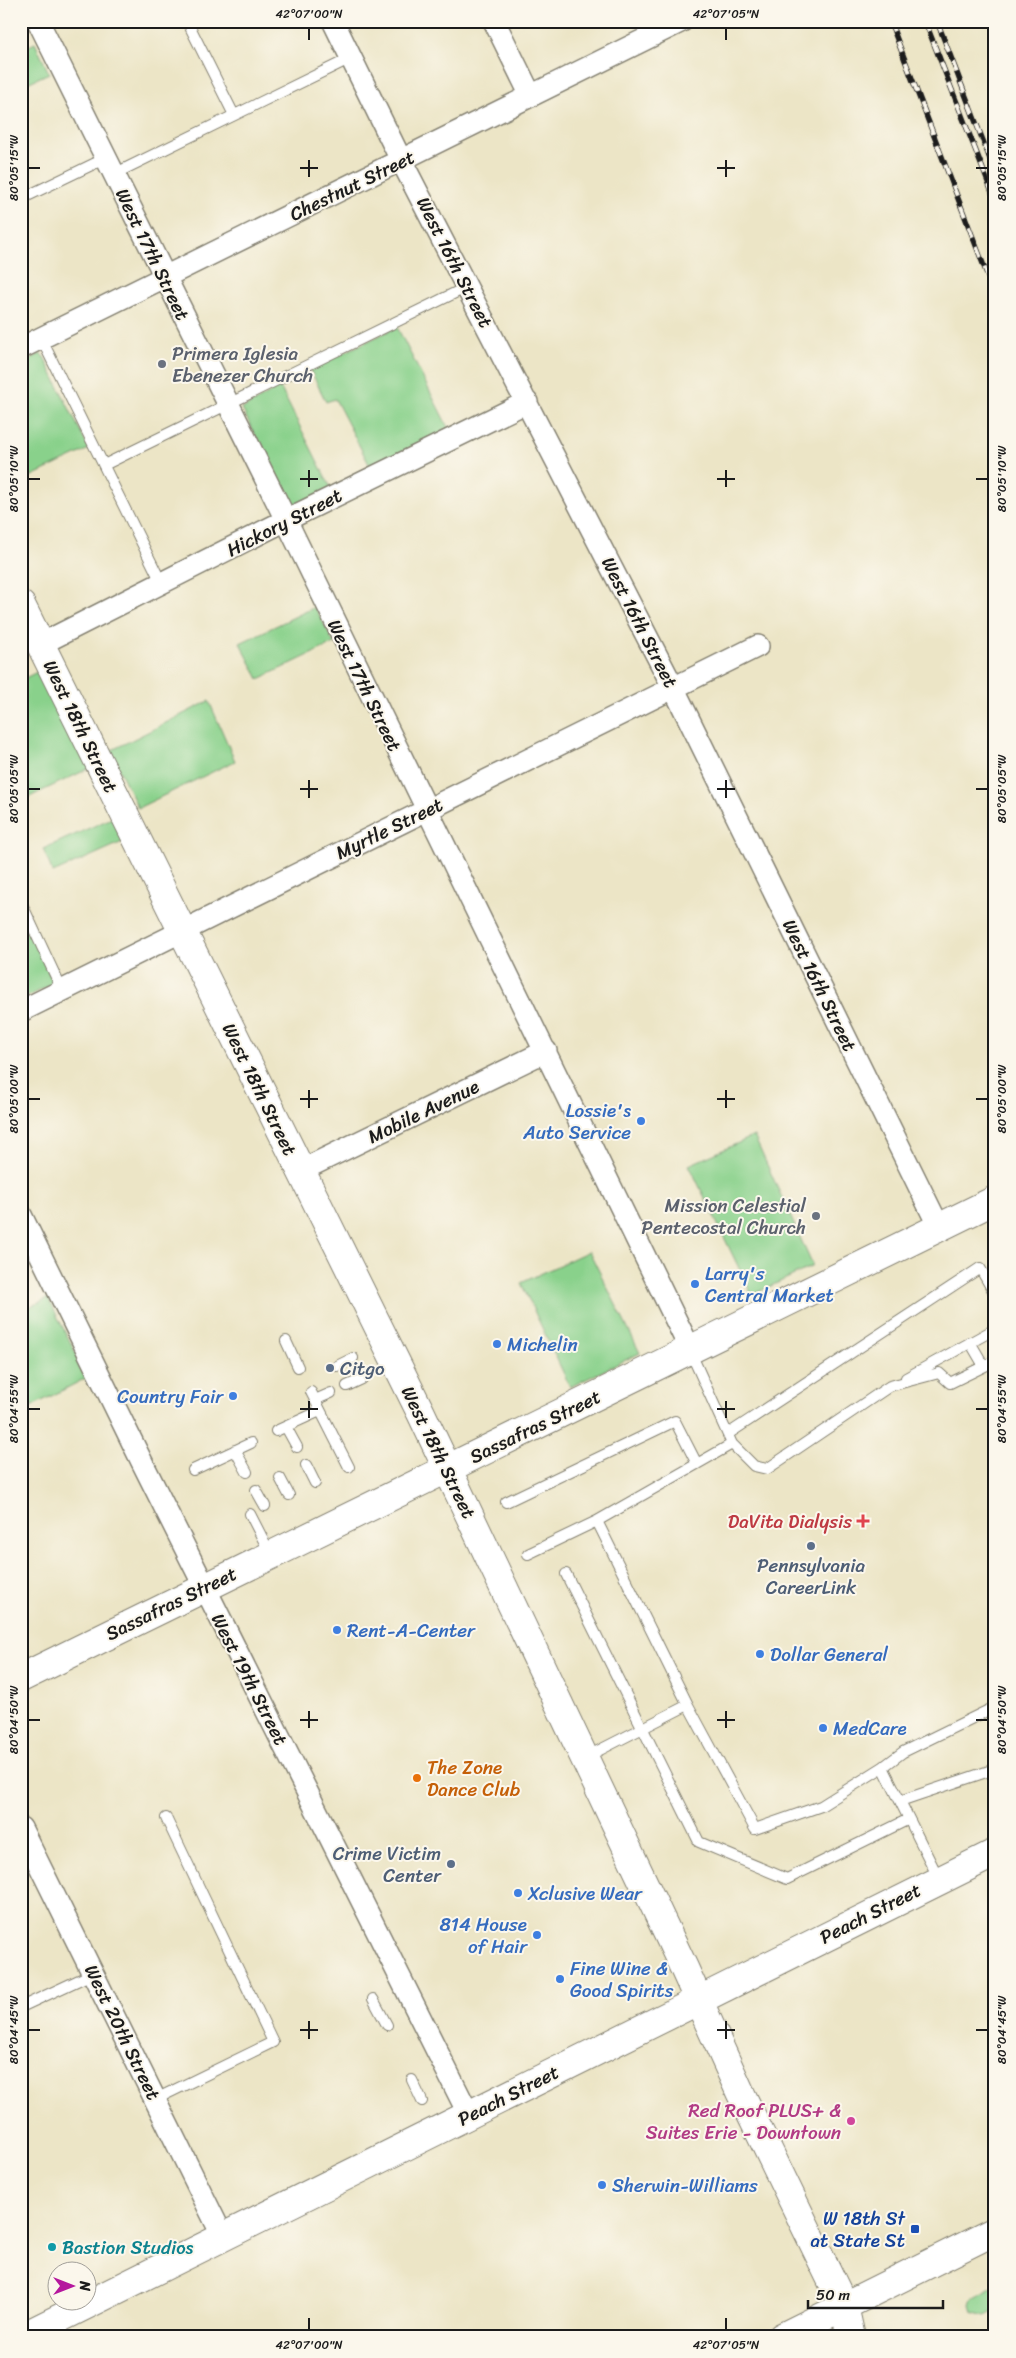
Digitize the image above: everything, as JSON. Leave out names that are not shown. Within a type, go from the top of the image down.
[{"type":"main road","name":"West 18th Street","points":[[21,605],[448,1470],[585,1757],[741,2094],[844,2306]]},
{"type":"main road","name":"Sassafras Street","points":[[21,1678],[204,1586],[448,1470],[995,1200]]},
{"type":"main road","name":"Peach Street","points":[[22,2337],[995,1852]]},
{"type":"main road","points":[[782,2337],[995,2231]]},
{"type":"main road","points":[[844,2306],[850,2337]]},
{"type":"main road","points":[[844,2306],[872,2337]]},
{"type":"street","name":"West 17th Street","points":[[38,21],[286,520],[690,1349]]},
{"type":"street","name":"West 16th Street","points":[[333,21],[401,160],[673,688],[939,1227]]},
{"type":"street","points":[[494,21],[531,96]]},
{"type":"street","name":"Chestnut Street","points":[[21,348],[531,96],[648,29],[682,21]]},
{"type":"street","name":"Hickory Street","points":[[41,644],[286,520],[527,402]]},
{"type":"street","name":"Myrtle Street","points":[[21,1010],[758,646]]},
{"type":"street","name":"Mobile Avenue","points":[[300,1171],[546,1051]]},
{"type":"street","name":"West 19th Street","points":[[21,1215],[469,2115]]},
{"type":"street","name":"West 20th Street","points":[[21,1828],[224,2237]]},
{"type":"lane","points":[[187,21],[234,115]]},
{"type":"lane","points":[[21,199],[110,166],[234,115],[351,58]]},
{"type":"lane","points":[[104,466],[467,287]]},
{"type":"lane","points":[[41,338],[162,584]]},
{"type":"lane","points":[[21,902],[62,990]]},
{"type":"lane","points":[[728,1434],[980,1268],[995,1294]]},
{"type":"lane","points":[[690,1349],[732,1444],[754,1466],[767,1469],[890,1386],[995,1329]]},
{"type":"lane","points":[[286,1341],[298,1367]]},
{"type":"lane","points":[[970,1342],[984,1366]]},
{"type":"lane","points":[[338,1366],[353,1358]]},
{"type":"lane","points":[[890,1386],[939,1373],[950,1383],[995,1361]]},
{"type":"lane","points":[[347,1386],[362,1379]]},
{"type":"lane","points":[[331,1393],[313,1396],[349,1467]]},
{"type":"lane","points":[[276,1431],[320,1411]]},
{"type":"lane","points":[[506,1502],[675,1421],[697,1464]]},
{"type":"lane","points":[[286,1427],[297,1447]]},
{"type":"lane","points":[[193,1470],[251,1443]]},
{"type":"lane","points":[[528,1554],[597,1521],[732,1444]]},
{"type":"lane","points":[[235,1450],[246,1472]]},
{"type":"lane","points":[[306,1465],[315,1483]]},
{"type":"lane","points":[[280,1478],[289,1494]]},
{"type":"lane","points":[[256,1490],[265,1506]]},
{"type":"lane","points":[[250,1514],[271,1555]]},
{"type":"lane","points":[[597,1521],[688,1705],[755,1829],[821,1806],[883,1767],[903,1752],[995,1707]]},
{"type":"lane","points":[[566,1574],[699,1842],[787,1879],[909,1819]]},
{"type":"lane","points":[[585,1757],[688,1705]]},
{"type":"lane","points":[[883,1767],[939,1879]]},
{"type":"lane","points":[[900,1801],[995,1769]]},
{"type":"lane","points":[[156,2099],[273,2042],[166,1818]]},
{"type":"lane","points":[[21,2008],[94,1972]]},
{"type":"lane","points":[[373,1999],[387,2025]]},
{"type":"lane","points":[[412,2080],[422,2101]]},
{"type":"green space","points":[[35,43],[49,73],[21,86],[21,50]]},
{"type":"green space","points":[[397,327],[450,431],[372,470],[335,399],[326,402],[310,369]]},
{"type":"green space","points":[[40,354],[44,357],[89,449],[21,481],[21,364]]},
{"type":"green space","points":[[280,387],[332,490],[293,510],[242,409]]},
{"type":"green space","points":[[315,607],[334,643],[259,679],[240,643]]},
{"type":"green space","points":[[41,670],[90,768],[21,801],[21,680]]},
{"type":"green space","points":[[209,701],[235,761],[138,808],[110,751]]},
{"type":"green space","points":[[114,817],[127,840],[53,873],[43,849]]},
{"type":"green space","points":[[21,914],[52,980],[51,985],[21,1000]]},
{"type":"green space","points":[[754,1136],[813,1266],[752,1295],[689,1165]]},
{"type":"green space","points":[[589,1251],[640,1353],[570,1387],[521,1283]]},
{"type":"green space","points":[[48,1298],[88,1377],[21,1412],[21,1311]]},
{"type":"green space","points":[[991,2288],[995,2288],[995,2312],[985,2316],[972,2312],[970,2305],[972,2299]]},
{"type":"railway","points":[[890,21],[995,295]]},
{"type":"railway","points":[[925,21],[995,200]]},
{"type":"railway","points":[[937,21],[995,172]]},
{"type":"place","name":"Primera Iglesia Ebenezer Church","points":[[162,364]]},
{"type":"place","name":"Lossie's Auto Service","points":[[641,1121]]},
{"type":"place","name":"Mission Celestial Pentecostal Church","points":[[816,1216]]},
{"type":"place","name":"Larry's Central Market","points":[[695,1284]]},
{"type":"place","name":"Michelin","points":[[497,1344]]},
{"type":"place","name":"Citgo","points":[[330,1368]]},
{"type":"place","name":"Country Fair","points":[[233,1396]]},
{"type":"place","name":"DaVita Dialysis","points":[[863,1521]]},
{"type":"place","name":"Pennsylvania CareerLink","points":[[811,1546]]},
{"type":"place","name":"Rent-A-Center","points":[[337,1630]]},
{"type":"place","name":"Dollar General","points":[[760,1654]]},
{"type":"place","name":"MedCare","points":[[823,1728]]},
{"type":"place","name":"The Zone Dance Club","points":[[417,1778]]},
{"type":"place","name":"Crime Victim Center","points":[[451,1864]]},
{"type":"place","name":"Xclusive Wear","points":[[518,1893]]},
{"type":"place","name":"814 House of Hair","points":[[537,1935]]},
{"type":"place","name":"Fine Wine & Good Spirits","points":[[560,1979]]},
{"type":"place","name":"Red Roof PLUS+ & Suites Erie - Downtown","points":[[851,2121]]},
{"type":"place","name":"Sherwin-Williams","points":[[602,2185]]},
{"type":"place","name":"W 18th St at State St","points":[[915,2229]]},
{"type":"place","name":"Bastion Studios","points":[[52,2247]]}]
